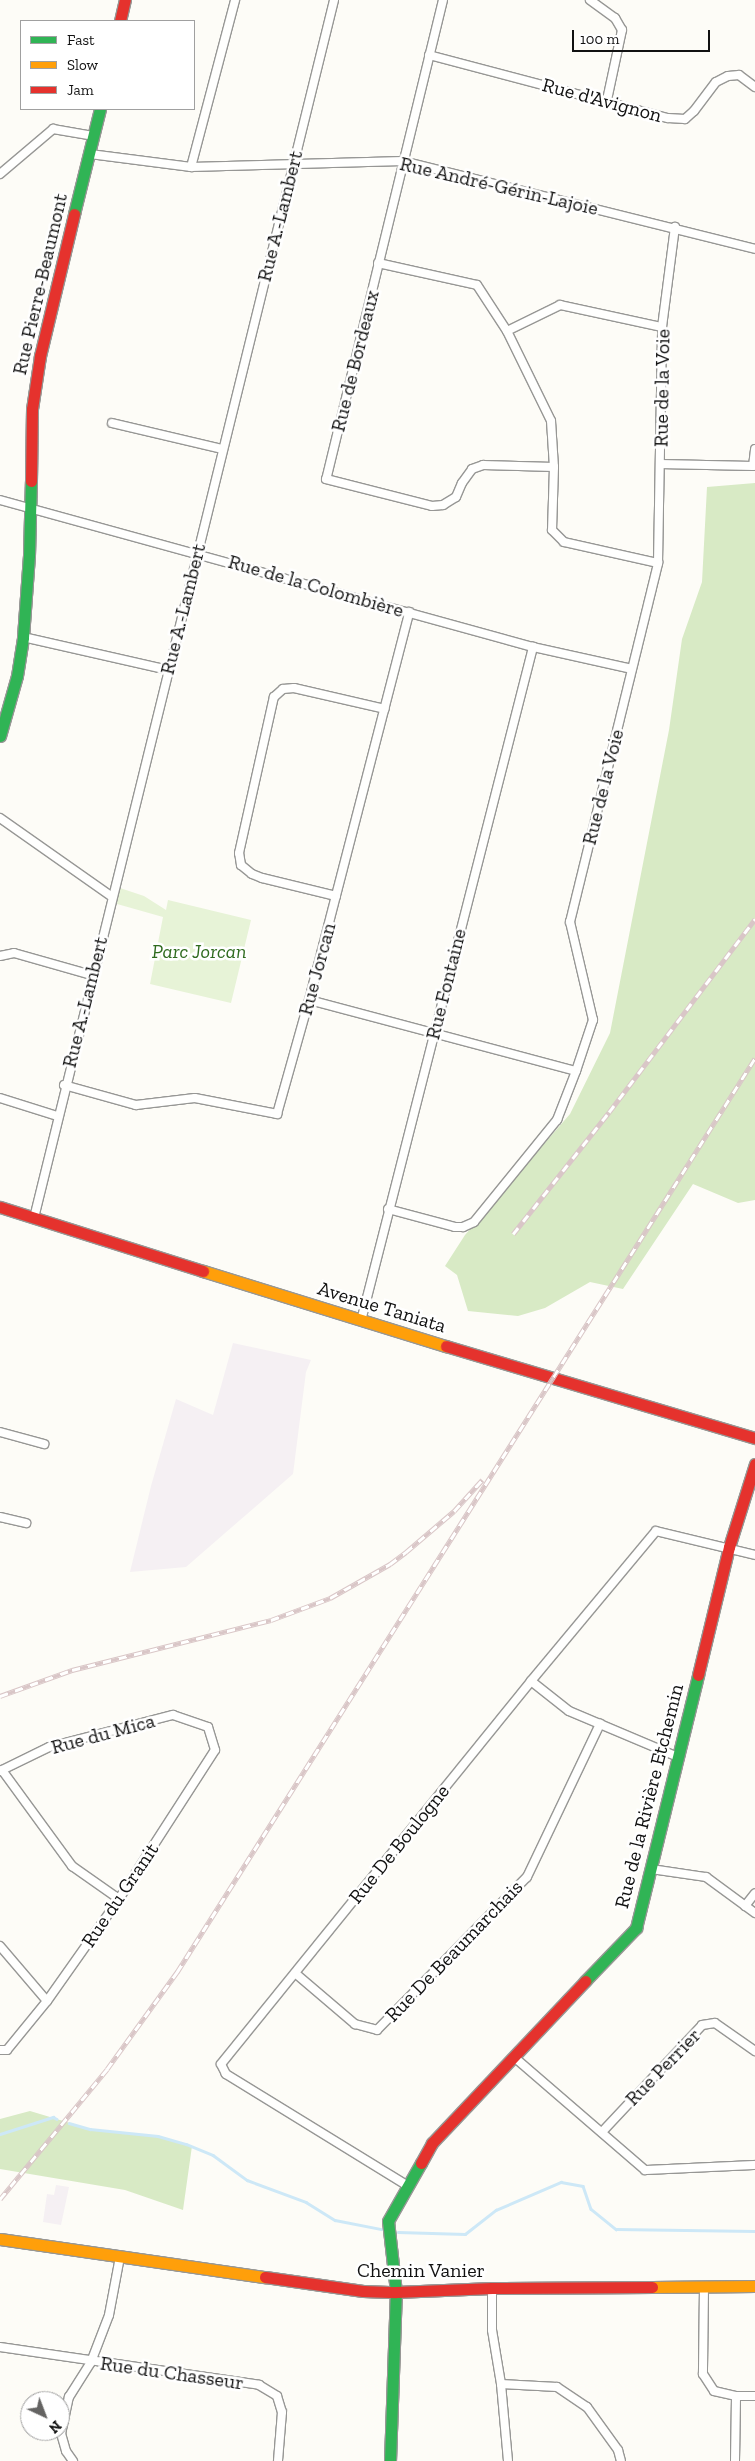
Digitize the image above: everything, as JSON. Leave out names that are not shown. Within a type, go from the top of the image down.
[{"type":"street","points":[[120,20],[125,0]]},
{"type":"street","points":[[191,167],[235,0]]},
{"type":"street","name":"Rue A.-Lambert","points":[[34,1218],[64,1085],[334,0]]},
{"type":"street","name":"Rue de Bordeaux","points":[[443,0],[326,479],[432,506],[443,505],[456,497],[462,483],[472,469],[483,465],[554,467]]},
{"type":"street","points":[[590,0],[615,18],[622,30],[607,100]]},
{"type":"street","name":"Rue d'Avignon","points":[[430,55],[607,100],[668,118],[684,119],[694,111],[716,82],[728,76],[739,75],[755,87]]},
{"type":"street","name":"Rue Pierre-Beaumont","points":[[0,736],[15,685],[23,637],[30,507],[32,409],[40,356],[100,110]]},
{"type":"street","points":[[0,174],[53,129],[94,136]]},
{"type":"street","name":"Rue André-Gérin-Lajoie","points":[[90,154],[191,167],[403,161],[755,248]]},
{"type":"street","name":"Rue de la Voie","points":[[388,1209],[455,1227],[463,1227],[474,1222],[557,1120],[593,1020],[570,922],[658,563],[662,327],[675,227]]},
{"type":"street","points":[[378,263],[477,285],[507,331],[552,421],[554,467],[552,530],[564,542],[658,563]]},
{"type":"street","points":[[507,331],[560,305],[662,327]]},
{"type":"street","points":[[112,422],[222,449]]},
{"type":"street","points":[[660,464],[753,466],[755,449]]},
{"type":"street","name":"Rue de la Colombière","points":[[0,500],[533,647],[632,669]]},
{"type":"street","name":"Rue Jorcan","points":[[64,1085],[136,1105],[195,1098],[277,1114],[309,1000],[385,709],[408,612]]},
{"type":"street","points":[[23,637],[168,670]]},
{"type":"street","name":"Rue Fontaine","points":[[361,1321],[388,1209],[533,647]]},
{"type":"street","points":[[336,896],[262,878],[252,874],[241,865],[238,853],[274,697],[283,689],[294,688],[385,709]]},
{"type":"street","points":[[2,823],[112,896]]},
{"type":"street","points":[[0,956],[14,953],[92,975]]},
{"type":"street","points":[[309,1000],[576,1071]]},
{"type":"street","points":[[0,1098],[57,1116]]},
{"type":"street","name":"Avenue Taniata","points":[[0,1207],[361,1321],[755,1438]]},
{"type":"street","points":[[0,1432],[44,1444]]},
{"type":"street","name":"Rue de la Rivière Etchemin","points":[[390,2461],[396,2292],[388,2221],[432,2143],[636,1928],[729,1547],[755,1464]]},
{"type":"street","points":[[0,1517],[26,1523]]},
{"type":"street","name":"Rue De Boulogne","points":[[408,2186],[226,2074],[221,2064],[531,1681],[656,1531],[729,1547],[755,1555]]},
{"type":"street","points":[[531,1681],[569,1711],[678,1757]]},
{"type":"street","name":"Rue du Mica","points":[[1,1771],[49,1747],[173,1715],[208,1727]]},
{"type":"street","name":"Rue De Beaumarchais","points":[[295,1973],[355,2024],[377,2030],[527,1877],[600,1724]]},
{"type":"street","name":"Rue du Granit","points":[[0,2050],[6,2050],[46,2002],[119,1899],[215,1750],[208,1727]]},
{"type":"street","points":[[1,1771],[72,1866],[119,1899]]},
{"type":"street","points":[[651,1869],[706,1877],[755,1913]]},
{"type":"street","points":[[745,1906],[755,1893]]},
{"type":"street","points":[[0,1946],[46,2002]]},
{"type":"street","name":"Rue Perrier","points":[[602,2132],[702,2025],[715,2023],[755,2052]]},
{"type":"street","points":[[514,2056],[645,2170],[755,2166]]},
{"type":"street","name":"Chemin Vanier","points":[[0,2239],[363,2290],[396,2292],[492,2288],[755,2286]]},
{"type":"street","points":[[73,2461],[66,2451],[61,2434],[69,2397],[91,2362],[109,2315],[120,2257]]},
{"type":"street","points":[[704,2287],[703,2374],[714,2391],[736,2396],[755,2396]]},
{"type":"street","points":[[492,2288],[492,2330],[501,2384],[508,2461]]},
{"type":"street","name":"Rue du Chasseur","points":[[0,2347],[259,2386],[277,2396],[282,2412],[278,2461]]},
{"type":"street","points":[[501,2384],[558,2387],[587,2408],[618,2450],[621,2461]]},
{"type":"street","points":[[735,2461],[736,2396]]},
{"type":"shaded area","points":[[233,1343],[311,1360],[306,1372],[293,1474],[186,1567],[130,1572],[151,1486],[176,1399],[213,1415]]},
{"type":"shaded area","points":[[56,2185],[69,2187],[61,2225],[43,2222],[47,2194],[54,2195]]},
{"type":"green space","points":[[755,483],[755,1200],[738,1203],[693,1184],[623,1289],[590,1282],[545,1308],[518,1316],[468,1311],[457,1275],[445,1266],[465,1235],[570,1114],[610,1033],[669,730],[682,639],[702,582],[707,487]]},
{"type":"green space","name":"Parc Jorcan","points":[[114,886],[144,896],[166,910],[168,900],[251,920],[231,1003],[150,984],[163,917],[110,902]]},
{"type":"green space","points":[[30,2111],[90,2129],[158,2136],[192,2146],[183,2210],[125,2190],[0,2169],[0,2119]]},
{"type":"waterway","points":[[0,2134],[53,2117],[57,2119]]},
{"type":"waterway","points":[[69,2123],[90,2129],[158,2136],[186,2144],[213,2155],[247,2180],[306,2202],[335,2220],[381,2229]]},
{"type":"waterway","points":[[398,2232],[465,2234],[496,2210],[561,2182],[583,2186],[591,2209],[616,2229],[755,2231]]},
{"type":"railway","points":[[513,1234],[609,1112],[755,919]]},
{"type":"railway","points":[[0,2199],[107,2069],[177,1972],[755,1058]]},
{"type":"railway","points":[[0,1696],[72,1670],[271,1620],[330,1598],[390,1564],[406,1552],[454,1511],[482,1480]]},
{"type":"traffic: fast","points":[[74,214],[100,110]]},
{"type":"traffic: fast","points":[[0,736],[17,676],[23,637],[29,555],[31,481]]},
{"type":"traffic: fast","points":[[585,1981],[636,1928],[698,1675]]},
{"type":"traffic: fast","points":[[390,2461],[396,2292],[388,2221],[421,2163]]},
{"type":"traffic: slow","points":[[203,1271],[446,1346]]},
{"type":"traffic: slow","points":[[0,2239],[265,2277]]},
{"type":"traffic: slow","points":[[652,2287],[755,2286]]},
{"type":"traffic: jam","points":[[120,20],[125,0]]},
{"type":"traffic: jam","points":[[31,481],[32,409],[40,356],[74,214]]},
{"type":"traffic: jam","points":[[0,1207],[203,1271]]},
{"type":"traffic: jam","points":[[446,1346],[755,1438]]},
{"type":"traffic: jam","points":[[698,1675],[729,1547],[755,1464]]},
{"type":"traffic: jam","points":[[421,2163],[432,2143],[585,1981]]},
{"type":"traffic: jam","points":[[265,2277],[363,2291],[396,2292],[492,2288],[652,2287]]}]
